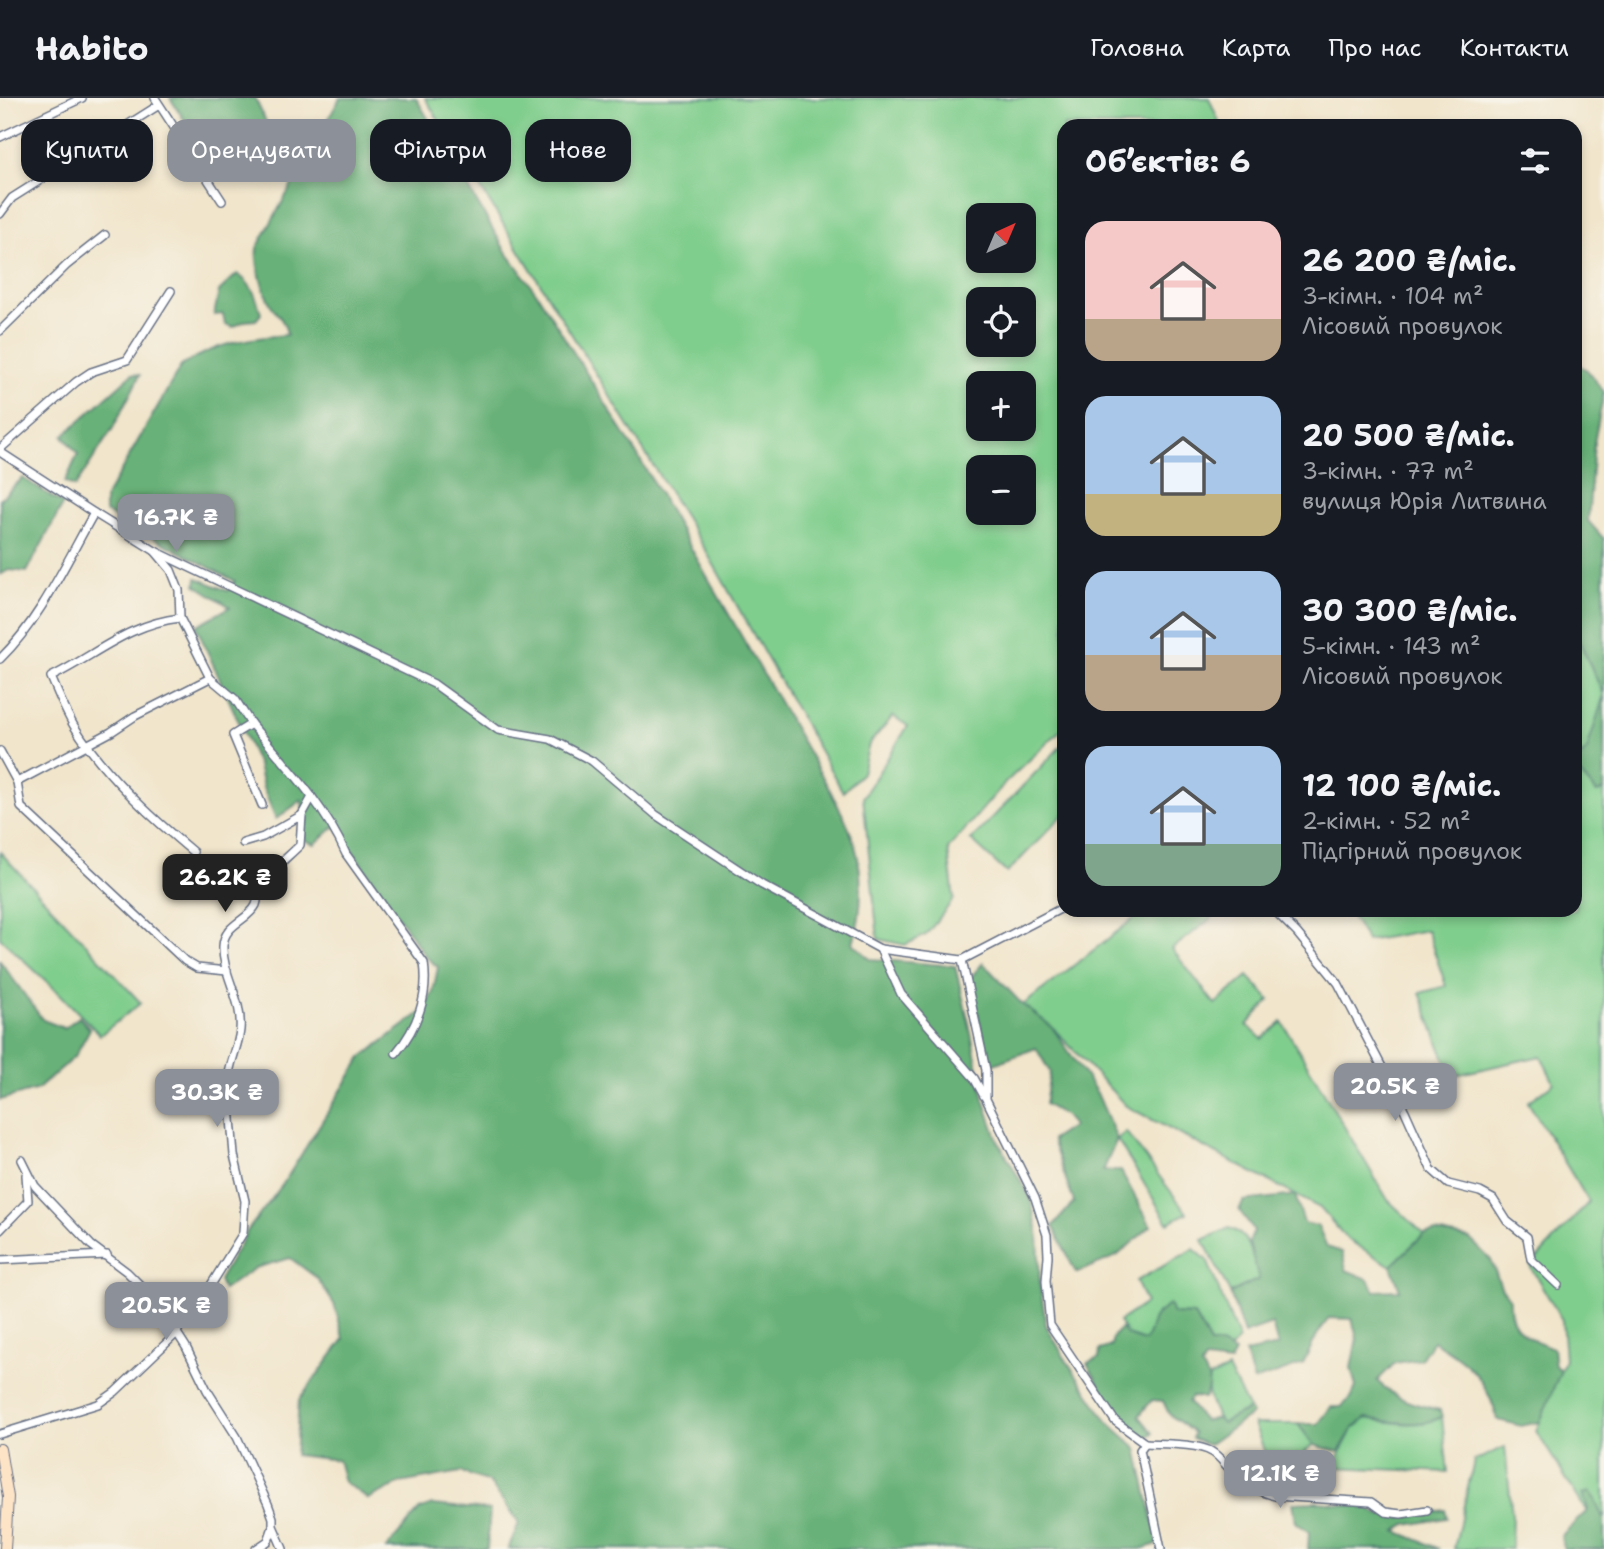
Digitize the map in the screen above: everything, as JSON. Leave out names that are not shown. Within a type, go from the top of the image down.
[{"type":"street","points":[[0,137],[82,98]]},
{"type":"street","points":[[0,214],[12,198],[157,102],[222,201]]},
{"type":"street","points":[[0,331],[67,265],[105,235]]},
{"type":"street","points":[[171,291],[127,360],[91,372],[76,382],[0,451],[155,551],[434,684],[498,730],[550,739],[592,761],[656,814],[762,885],[880,949],[962,960],[1057,911]]},
{"type":"street","points":[[0,659],[15,644],[35,616],[94,513]]},
{"type":"street","points":[[155,551],[171,570],[179,590],[180,618],[210,678],[235,699],[251,724],[295,773],[337,834],[346,854],[424,963],[426,979],[420,1012],[411,1036],[396,1053]]},
{"type":"street","points":[[180,618],[161,620],[117,637],[83,661],[51,677],[73,725],[87,745],[130,794],[193,852]]},
{"type":"street","points":[[17,782],[135,716],[210,678]]},
{"type":"street","points":[[251,724],[233,735],[262,805]]},
{"type":"street","points":[[0,751],[17,782],[21,807],[184,961],[197,968],[227,971]]},
{"type":"street","points":[[0,1434],[98,1404],[115,1392],[179,1329],[198,1306],[243,1233],[245,1201],[234,1154],[228,1083],[228,1071],[235,1057],[240,1030],[239,1001],[227,971],[223,946],[227,932],[255,906],[259,891],[270,874],[300,845],[302,815],[312,797]]},
{"type":"street","points":[[243,843],[263,838],[302,815]]},
{"type":"street","points":[[1281,917],[1338,983],[1405,1111],[1431,1169],[1448,1184],[1480,1192],[1493,1199],[1507,1222],[1527,1237],[1531,1259],[1558,1285]]},
{"type":"street","points":[[880,949],[901,994],[974,1077],[986,1099],[1035,1198],[1047,1235],[1046,1280],[1050,1325],[1115,1421],[1145,1443],[1199,1447],[1211,1451],[1234,1473],[1262,1493],[1371,1502],[1385,1512],[1393,1513],[1427,1510]]},
{"type":"street","points":[[962,960],[986,1070],[986,1099]]},
{"type":"street","points":[[22,1160],[35,1186],[91,1245],[127,1272],[179,1329],[207,1390],[237,1437],[273,1518],[268,1541],[256,1549]]},
{"type":"street","points":[[0,1230],[28,1201],[26,1171]]},
{"type":"street","points":[[0,1260],[107,1255]]},
{"type":"street","points":[[1145,1443],[1140,1450],[1161,1549]]},
{"type":"street","points":[[0,1449],[8,1497],[5,1549]]},
{"type":"street","points":[[273,1526],[283,1549]]},
{"type":"green space","points":[[170,98],[255,98],[265,119],[184,119]]},
{"type":"green space","points":[[340,98],[416,98],[428,119],[370,119],[370,182],[465,182],[505,250],[538,295],[638,456],[831,792],[848,826],[858,858],[861,901],[853,943],[870,959],[955,966],[984,1099],[998,1141],[1030,1197],[1038,1231],[1040,1285],[1046,1325],[1107,1421],[1137,1448],[1158,1544],[1140,1549],[508,1549],[519,1523],[489,1482],[461,1472],[400,1483],[368,1499],[344,1482],[338,1460],[295,1455],[299,1400],[344,1339],[334,1304],[317,1278],[290,1258],[255,1268],[223,1290],[219,1280],[248,1230],[283,1184],[362,1057],[422,1012],[433,992],[438,967],[426,957],[335,826],[315,844],[304,840],[302,800],[276,819],[263,788],[258,765],[196,626],[230,607],[196,585],[197,578],[228,591],[235,581],[105,512],[105,498],[181,366],[232,343],[287,335],[283,322],[264,289],[257,263],[257,248],[294,182],[356,182],[356,119],[328,119]]},
{"type":"green space","points":[[425,98],[1209,98],[1218,119],[1057,119],[1057,734],[1005,783],[948,849],[954,899],[926,935],[905,945],[878,939],[863,797],[908,726],[893,716],[869,744],[862,773],[843,792],[706,551],[477,182],[511,182],[511,119],[438,119]]},
{"type":"green space","points":[[237,274],[253,291],[261,314],[256,320],[245,321],[233,327],[225,324],[223,314],[214,315],[219,291]]},
{"type":"green space","points":[[1582,367],[1604,392],[1594,443],[1588,521],[1604,539],[1604,695],[1582,647]]},
{"type":"green space","points":[[132,374],[140,375],[113,428],[75,487],[65,482],[78,454],[63,436]]},
{"type":"green space","points":[[23,478],[63,504],[27,572],[9,570],[0,575],[0,499]]},
{"type":"green space","points":[[1582,647],[1604,695],[1587,751],[1582,755]]},
{"type":"green space","points":[[1604,695],[1604,790],[1597,793],[1582,776],[1582,755],[1587,750]]},
{"type":"green space","points":[[1057,750],[1057,821],[1007,873],[971,840]]},
{"type":"green space","points":[[1582,776],[1597,793],[1604,790],[1604,1549],[1594,1523],[1536,1431],[1565,1360],[1562,1320],[1530,1266],[1589,1202],[1528,1102],[1554,1083],[1541,1056],[1451,1076],[1420,993],[1446,986],[1427,930],[1367,941],[1352,917],[1582,917]]},
{"type":"green space","points":[[0,852],[141,1003],[100,1035],[0,938]]},
{"type":"green space","points":[[1136,917],[1213,917],[1172,949],[1215,1004],[1248,976],[1270,1000],[1247,1025],[1262,1039],[1282,1022],[1388,1200],[1424,1234],[1391,1266],[1347,1239],[1320,1208],[1126,1106],[1052,1027],[1023,1005]]},
{"type":"green space","points":[[0,961],[43,1020],[64,1028],[79,1017],[90,1029],[75,1056],[38,1089],[0,1100]]},
{"type":"green space","points":[[983,963],[1023,1005],[1052,1027],[1097,1093],[1117,1139],[1103,1171],[1121,1171],[1151,1226],[1117,1256],[1076,1273],[1053,1226],[1074,1202],[1052,1140],[1073,1126],[1065,1116],[1045,1104],[1050,1072],[1036,1048],[989,1066],[970,978]]},
{"type":"green space","points":[[1126,1132],[1187,1213],[1168,1223],[1117,1139]]},
{"type":"green space","points":[[1295,1195],[1304,1223],[1318,1226],[1327,1247],[1342,1252],[1346,1270],[1368,1279],[1375,1291],[1400,1290],[1391,1266],[1424,1234],[1436,1232],[1470,1239],[1491,1260],[1501,1287],[1510,1299],[1512,1319],[1516,1326],[1528,1337],[1553,1348],[1555,1366],[1561,1370],[1540,1422],[1521,1426],[1498,1420],[1488,1392],[1475,1373],[1433,1341],[1421,1359],[1395,1363],[1377,1381],[1406,1401],[1440,1410],[1442,1417],[1414,1423],[1366,1418],[1352,1430],[1339,1452],[1314,1445],[1298,1424],[1318,1424],[1331,1407],[1341,1407],[1351,1398],[1356,1387],[1351,1368],[1357,1338],[1352,1319],[1329,1318],[1303,1364],[1254,1381],[1245,1353],[1278,1346],[1272,1324],[1244,1334],[1230,1293],[1259,1279],[1249,1243],[1254,1230],[1239,1210],[1244,1201]]},
{"type":"green space","points":[[1229,1228],[1243,1236],[1247,1242],[1259,1279],[1230,1293],[1203,1240]]},
{"type":"green space","points":[[1194,1249],[1207,1260],[1239,1340],[1230,1349],[1210,1344],[1194,1315],[1157,1313],[1144,1341],[1127,1335],[1119,1321],[1146,1303],[1136,1281]]},
{"type":"green space","points":[[1169,1304],[1173,1314],[1194,1315],[1210,1344],[1235,1352],[1230,1363],[1205,1360],[1201,1367],[1208,1378],[1206,1394],[1204,1398],[1192,1397],[1188,1402],[1204,1421],[1218,1418],[1222,1423],[1249,1409],[1252,1414],[1208,1445],[1192,1438],[1194,1433],[1169,1414],[1163,1401],[1152,1400],[1139,1416],[1153,1433],[1146,1438],[1115,1413],[1087,1363],[1099,1358],[1100,1350],[1111,1346],[1113,1337],[1121,1328],[1127,1335],[1144,1341],[1154,1318]]},
{"type":"green space","points":[[1228,1369],[1249,1409],[1222,1423],[1210,1402],[1208,1384],[1209,1378]]},
{"type":"green space","points":[[1442,1417],[1448,1472],[1333,1467],[1352,1430],[1366,1418],[1414,1423]]},
{"type":"green space","points":[[1254,1424],[1298,1424],[1314,1445],[1306,1451],[1300,1464],[1265,1453]]},
{"type":"green space","points":[[1505,1447],[1512,1515],[1511,1549],[1454,1549],[1474,1461]]},
{"type":"green space","points":[[1591,1492],[1604,1520],[1604,1549],[1564,1549],[1561,1536],[1588,1510],[1583,1494]]},
{"type":"green space","points":[[1318,1502],[1368,1507],[1378,1514],[1402,1518],[1445,1510],[1447,1518],[1407,1525],[1396,1531],[1440,1549],[1308,1549],[1309,1532],[1296,1522],[1293,1503]]},
{"type":"green space","points":[[432,1505],[490,1510],[487,1549],[386,1549],[419,1510]]}]
